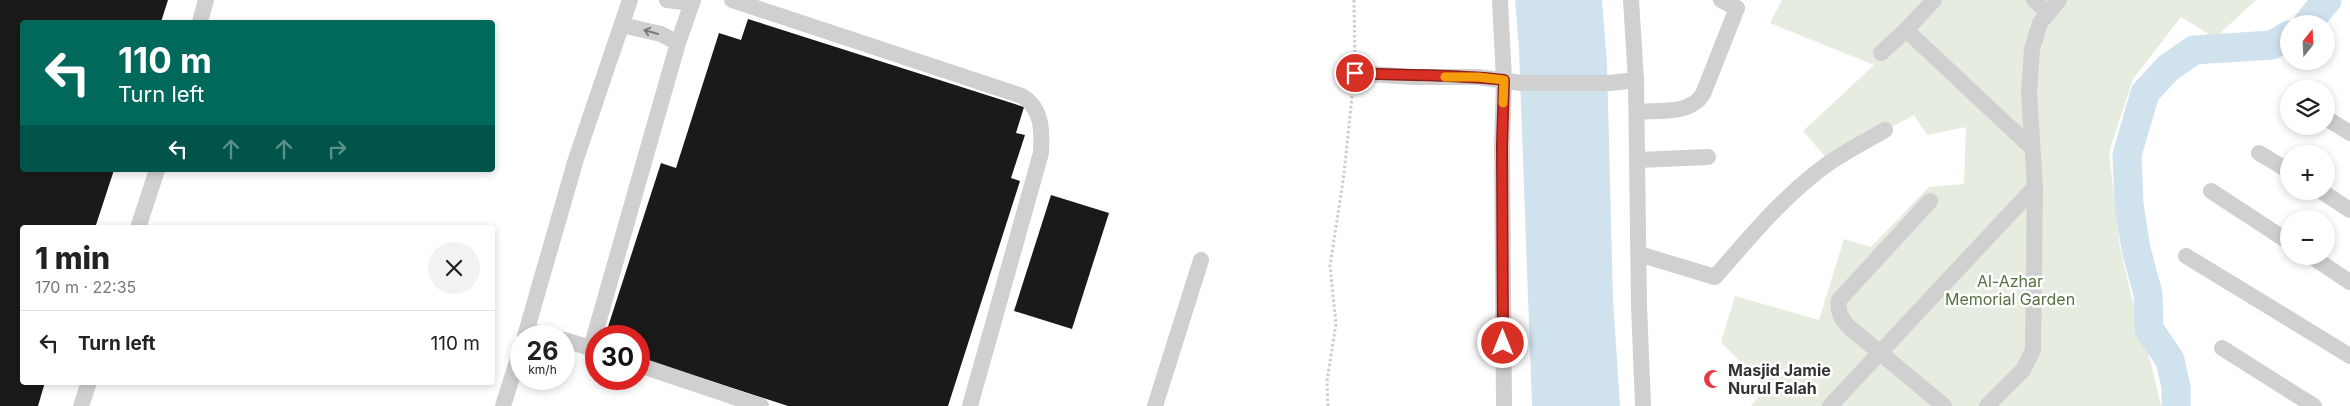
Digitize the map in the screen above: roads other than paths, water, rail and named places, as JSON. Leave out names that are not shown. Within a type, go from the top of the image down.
[{"type":"street","points":[[201,20],[206,0]]},
{"type":"street","points":[[528,325],[576,159],[630,0]]},
{"type":"street","points":[[601,325],[678,43],[693,1],[667,0]]},
{"type":"street","points":[[732,0],[1022,96],[1030,101],[1041,121],[1041,153],[970,406]]},
{"type":"street","points":[[1500,0],[1504,80],[1502,146],[1504,406]]},
{"type":"street","points":[[1630,0],[1636,80],[1643,406]]},
{"type":"street","points":[[1637,112],[1687,108],[1698,103],[1739,4],[1721,0]]},
{"type":"street","points":[[1882,53],[1934,0]]},
{"type":"street","points":[[2034,0],[2047,12]]},
{"type":"street","points":[[1987,406],[2023,370],[2033,350],[2035,187],[2029,93],[2032,49],[2040,24],[2047,12],[2059,0]]},
{"type":"street","points":[[622,25],[661,34],[678,43]]},
{"type":"street","points":[[1906,30],[2032,148]]},
{"type":"street","points":[[1355,73],[1412,77],[1478,77],[1521,83],[1610,83],[1636,80]]},
{"type":"street","points":[[2335,124],[2350,133]]},
{"type":"street","points":[[1639,254],[1714,277],[1768,218],[1803,185],[1828,164],[1885,130]]},
{"type":"street","points":[[2259,153],[2280,166]]},
{"type":"street","points":[[1638,160],[1708,157]]},
{"type":"street","points":[[139,225],[156,172]]},
{"type":"street","points":[[1830,406],[2035,187]]},
{"type":"street","points":[[2211,190],[2280,236]]},
{"type":"street","points":[[2335,200],[2350,210]]},
{"type":"street","points":[[1930,201],[1839,300],[1838,309],[1841,318],[1879,353],[1944,406]]},
{"type":"street","points":[[2186,256],[2350,356]]},
{"type":"street","points":[[1155,406],[1201,260]]},
{"type":"street","points":[[2324,265],[2350,282]]},
{"type":"street","points":[[2222,348],[2314,406]]},
{"type":"street","points":[[650,369],[761,406]]},
{"type":"street","points":[[503,406],[510,384]]},
{"type":"street","points":[[81,406],[88,385]]},
{"type":"water","points":[[1515,0],[1602,0],[1607,64],[1613,299],[1620,406],[1532,406],[1519,49]]},
{"type":"waterway","points":[[2314,15],[2327,0]]},
{"type":"waterway","points":[[2176,406],[2176,387],[2170,360],[2149,329],[2148,294],[2136,249],[2129,205],[2127,155],[2145,93],[2168,68],[2194,50],[2272,45],[2280,40]]},
{"type":"place","name":"Masjid Jamie Nurul Falah","points":[[1713,379]]},
{"type":"park label","name":"Al-Azhar Memorial Garden","points":[[2010,290]]}]
